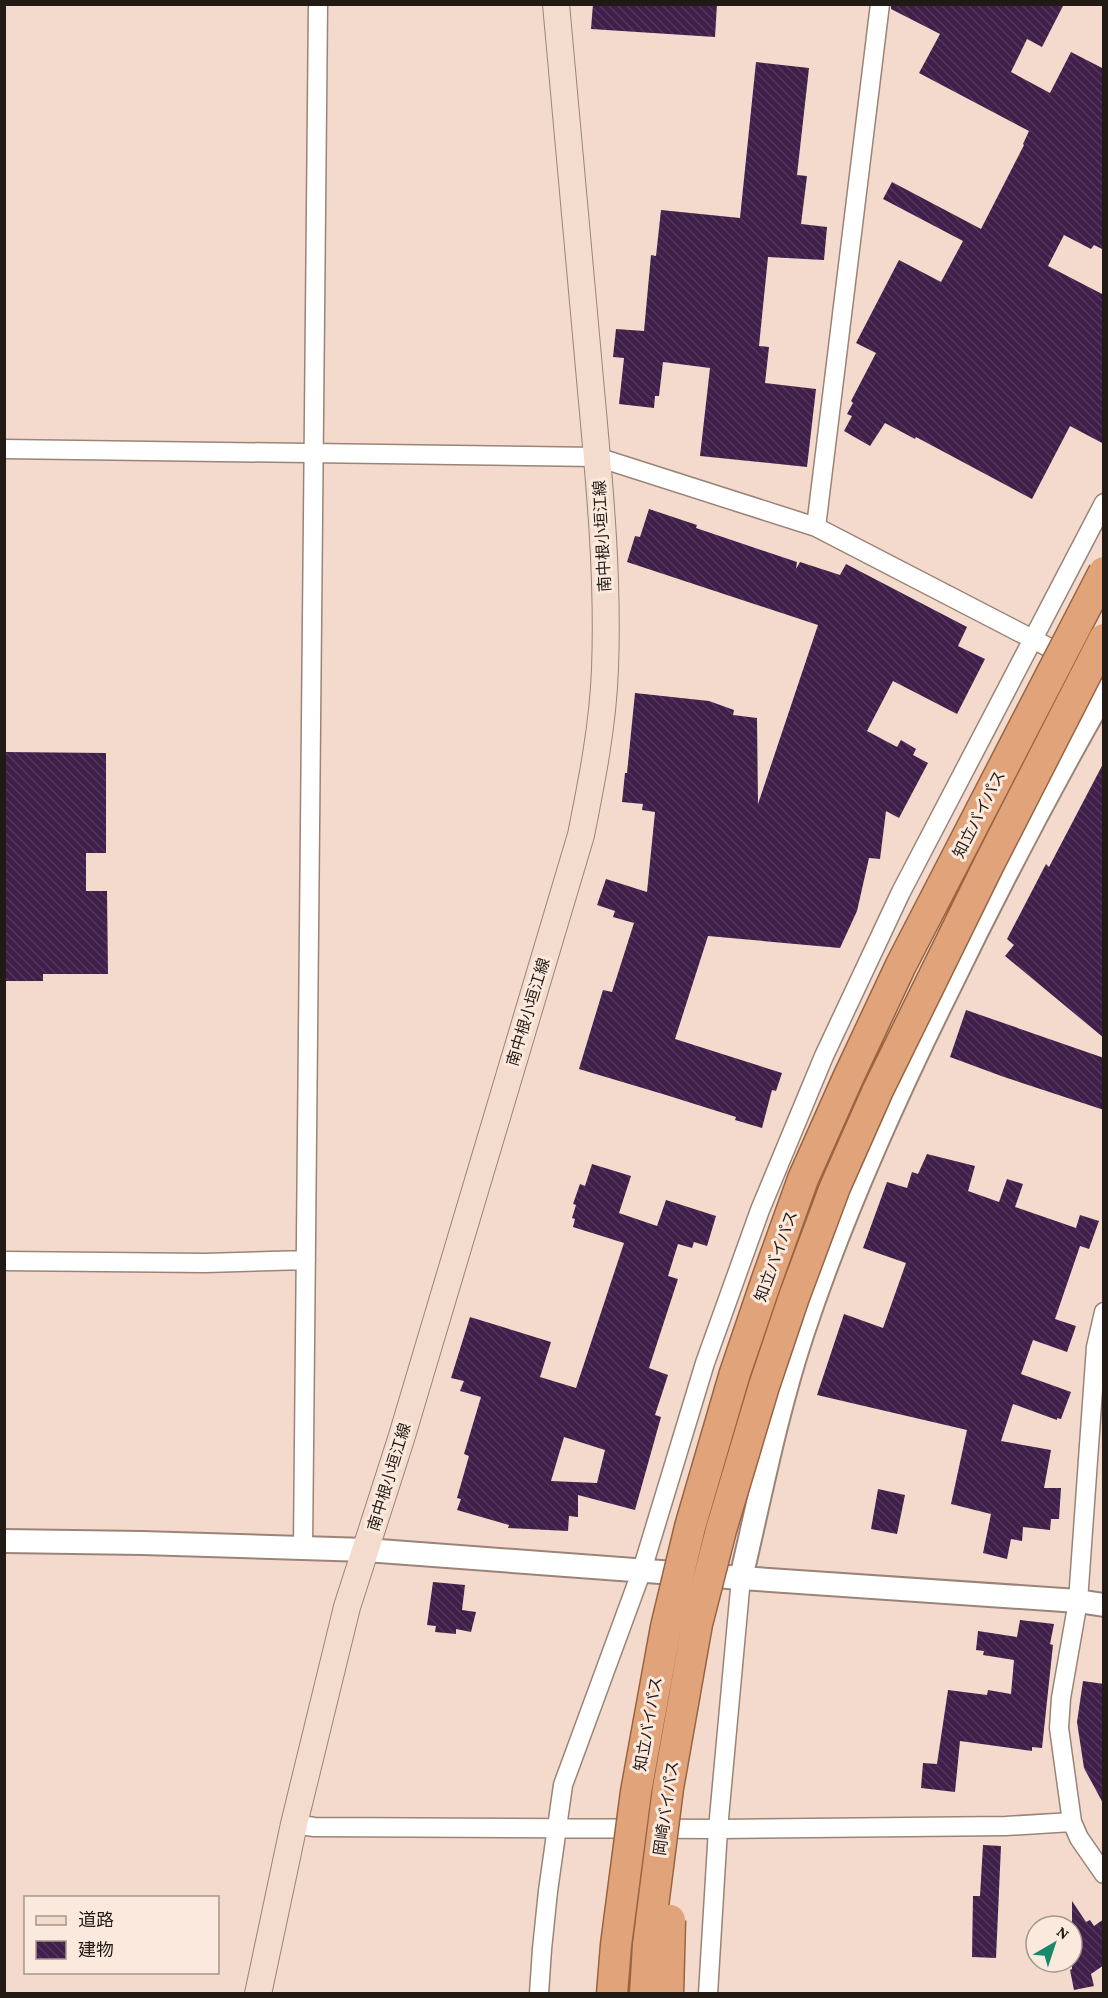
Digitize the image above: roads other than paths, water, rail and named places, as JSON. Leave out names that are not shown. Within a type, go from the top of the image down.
[{"type":"highway","name":"知立バイパス","points":[[612,1994],[616,1945],[643,1749],[666,1627],[690,1527],[735,1373],[766,1281],[803,1179],[848,1078],[902,965],[1104,572]]},
{"type":"highway","name":"知立バイパス","points":[[697,1624],[721,1530],[764,1386],[835,1187],[878,1090],[947,949],[1104,639]]},
{"type":"highway","points":[[593,1994],[604,1889],[632,1706],[654,1622],[690,1527]]},
{"type":"highway","points":[[668,1994],[668,1941],[679,1798],[697,1624]]},
{"type":"highway","name":"岡崎バイパス","points":[[645,1994],[648,1945],[668,1788],[697,1624]]},
{"type":"main road","name":"南中根小垣江線","points":[[258,1994],[294,1824],[347,1607],[408,1416],[577,846],[592,783],[605,671],[606,606],[597,457],[556,4]]},
{"type":"street","points":[[303,1548],[318,4]]},
{"type":"street","points":[[816,527],[880,4]]},
{"type":"street","points":[[4,449],[597,457],[816,527],[1104,676]]},
{"type":"street","points":[[539,1994],[542,1949],[563,1785],[642,1570],[705,1364],[760,1210],[820,1067],[901,892],[1104,503]]},
{"type":"street","points":[[708,1994],[718,1828],[741,1578],[774,1436],[802,1336],[841,1229],[876,1143],[914,1060],[1058,774],[1104,693]]},
{"type":"street","points":[[4,1261],[205,1263],[306,1260]]},
{"type":"street","points":[[1104,1312],[1096,1347],[1078,1601],[1061,1698],[1059,1728],[1072,1822],[1079,1838],[1104,1874]]},
{"type":"street","points":[[4,1541],[366,1550],[1078,1601],[1104,1605]]},
{"type":"street","points":[[294,1824],[314,1827],[718,1828],[1006,1826],[1072,1822]]}]
